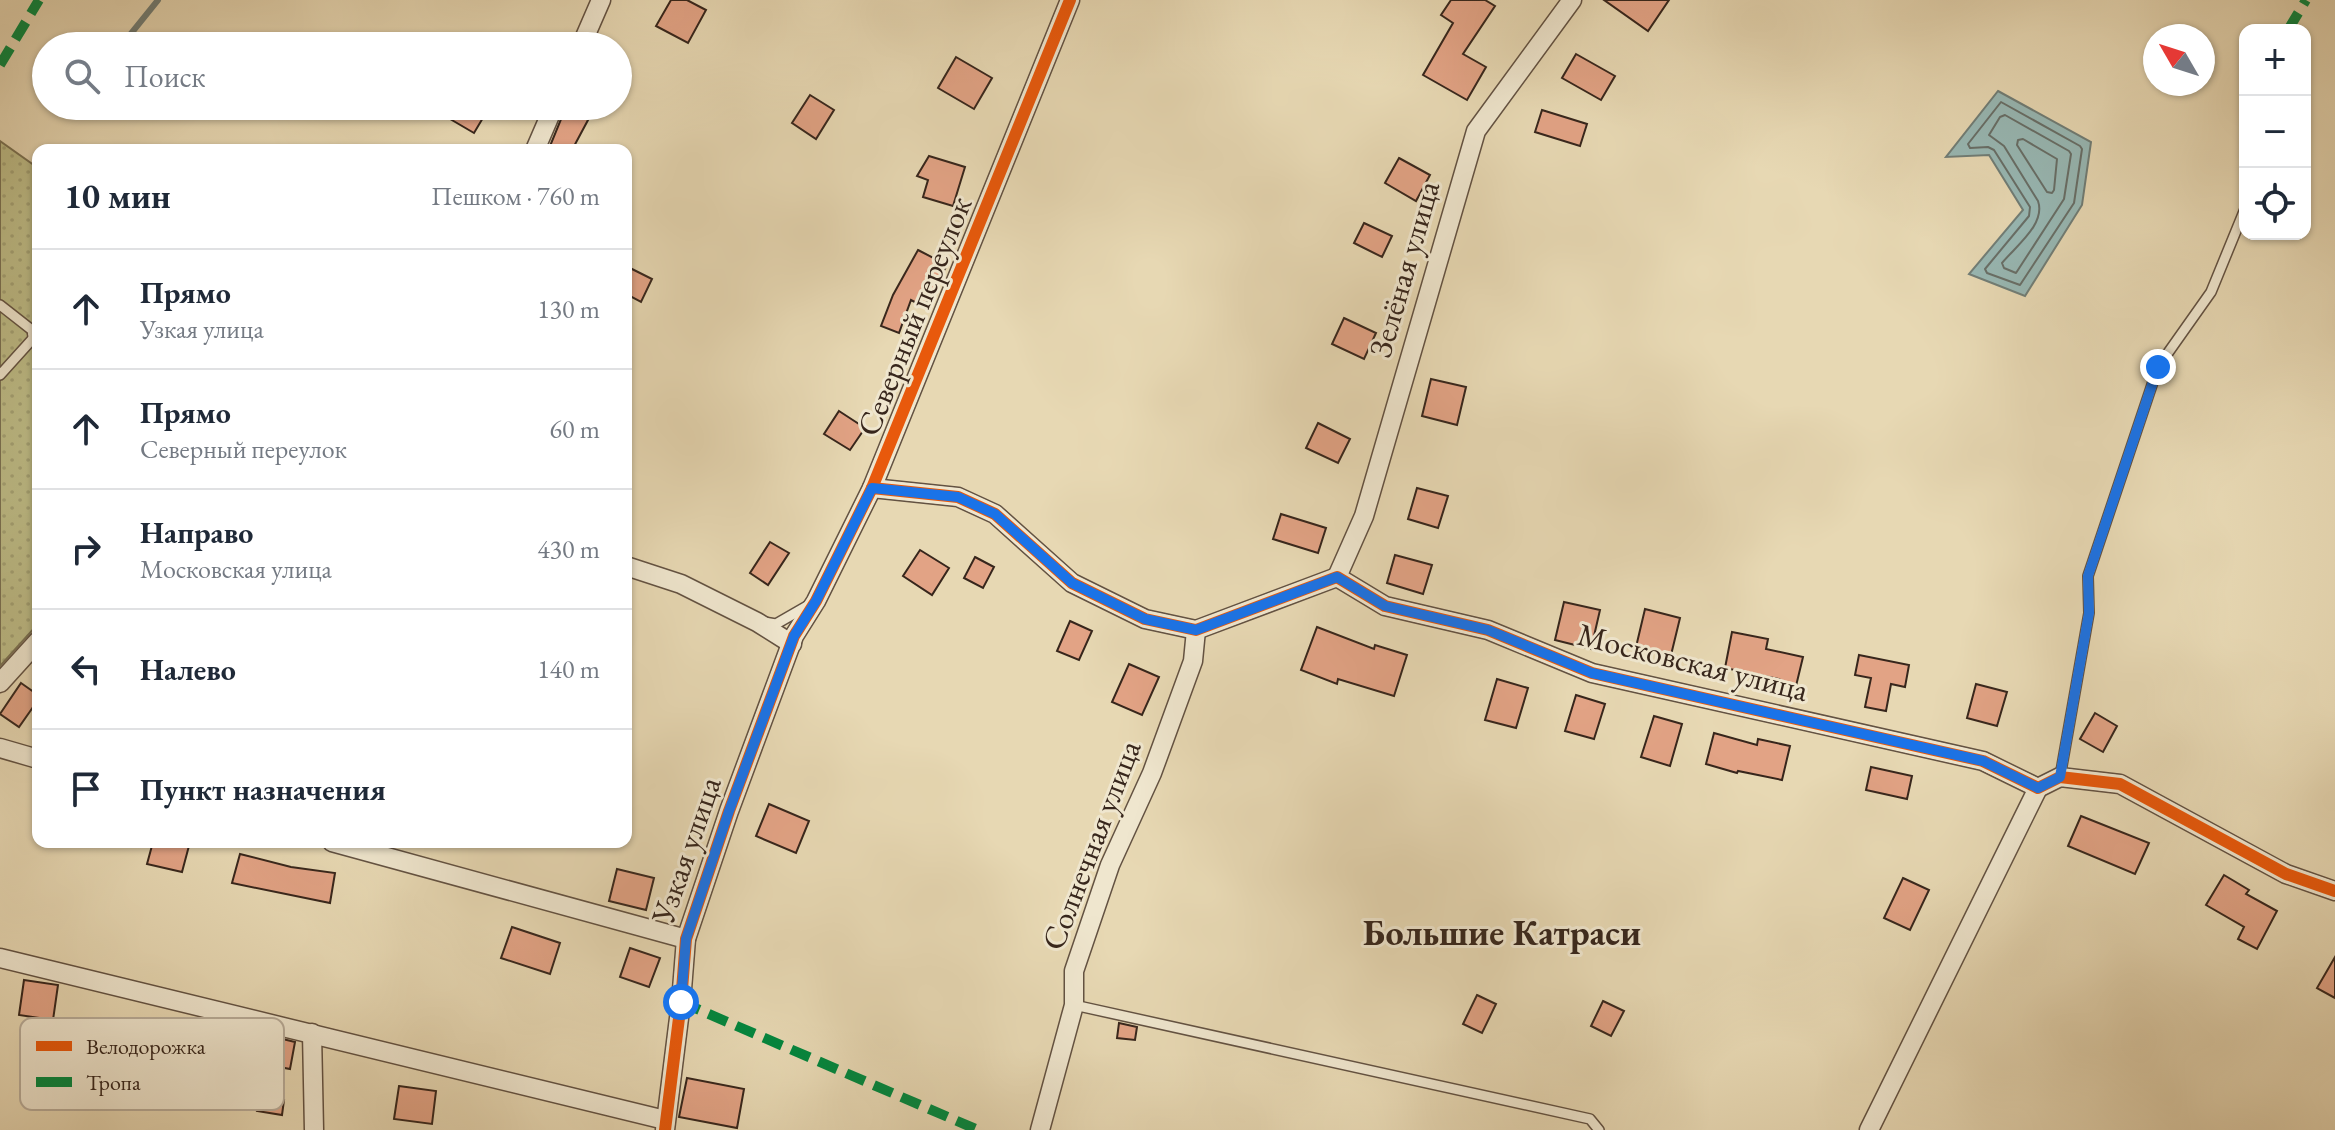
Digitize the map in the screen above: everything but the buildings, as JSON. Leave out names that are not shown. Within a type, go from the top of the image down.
[{"type":"street","points":[[587,32],[601,0]]},
{"type":"street","name":"Северный переулок","points":[[792,644],[872,488],[1070,0]]},
{"type":"street","name":"Зелёная улица","points":[[1337,577],[1364,516],[1476,131],[1572,0]]},
{"type":"street","points":[[538,144],[548,120]]},
{"type":"street","points":[[872,488],[958,497],[995,514],[1072,583],[1145,619],[1196,630],[1337,577]]},
{"type":"street","points":[[632,568],[681,584],[757,622],[792,644]]},
{"type":"street","name":"Московская улица","points":[[1337,577],[1385,606],[1488,630],[1592,673],[1983,761],[2038,788]]},
{"type":"street","name":"Солнечная улица","points":[[1040,1130],[1074,1005],[1074,971],[1110,865],[1152,773],[1193,661],[1196,630]]},
{"type":"street","name":"Узкая улица","points":[[665,1125],[686,939],[729,811],[792,644]]},
{"type":"street","points":[[0,683],[32,648]]},
{"type":"street","points":[[0,748],[32,757]]},
{"type":"street","points":[[1869,1130],[2038,788],[2060,777],[2120,784],[2286,874],[2335,891]]},
{"type":"street","points":[[354,848],[686,939]]},
{"type":"street","points":[[0,958],[250,1018]]},
{"type":"street","points":[[284,1026],[665,1125]]},
{"type":"street","points":[[312,1033],[314,1130]]},
{"type":"lane","points":[[2060,777],[2089,613],[2088,576],[2158,367],[2211,292],[2239,224]]},
{"type":"lane","points":[[0,305],[32,330]]},
{"type":"lane","points":[[0,375],[32,340]]},
{"type":"lane","points":[[757,622],[776,624],[816,601]]},
{"type":"lane","points":[[1074,1005],[1590,1119],[1599,1130]]},
{"type":"shaded area","points":[[0,141],[32,164],[32,631],[0,666]]},
{"type":"water","points":[[1998,91],[2091,142],[2082,205],[2025,296],[1969,274],[2023,210],[1989,155],[1946,157]]},
{"type":"waterway","points":[[132,32],[158,0]]},
{"type":"marked path","points":[[0,65],[39,0]]},
{"type":"marked path","points":[[2292,24],[2306,0]]},
{"type":"marked path","points":[[681,1002],[978,1130]]},
{"type":"cycle path","points":[[665,1130],[686,939],[729,811],[794,636],[816,601],[872,488],[1070,0]]},
{"type":"cycle path","points":[[872,488],[958,497],[995,514],[1072,583],[1145,619],[1196,630],[1337,577],[1385,606],[1488,630],[1592,673],[1983,761],[2038,788],[2060,777],[2120,784],[2286,874],[2335,891]]},
{"type":"district","name":"Большие Катраси","points":[[1502,932]]},
{"type":"route","points":[[681,1002],[686,939],[729,811],[794,636],[816,601],[872,488],[958,497],[995,514],[1072,583],[1145,619],[1196,630],[1337,577],[1385,606],[1488,630],[1592,673],[1983,761],[2038,788],[2060,777],[2089,613],[2088,576],[2158,367]]}]
